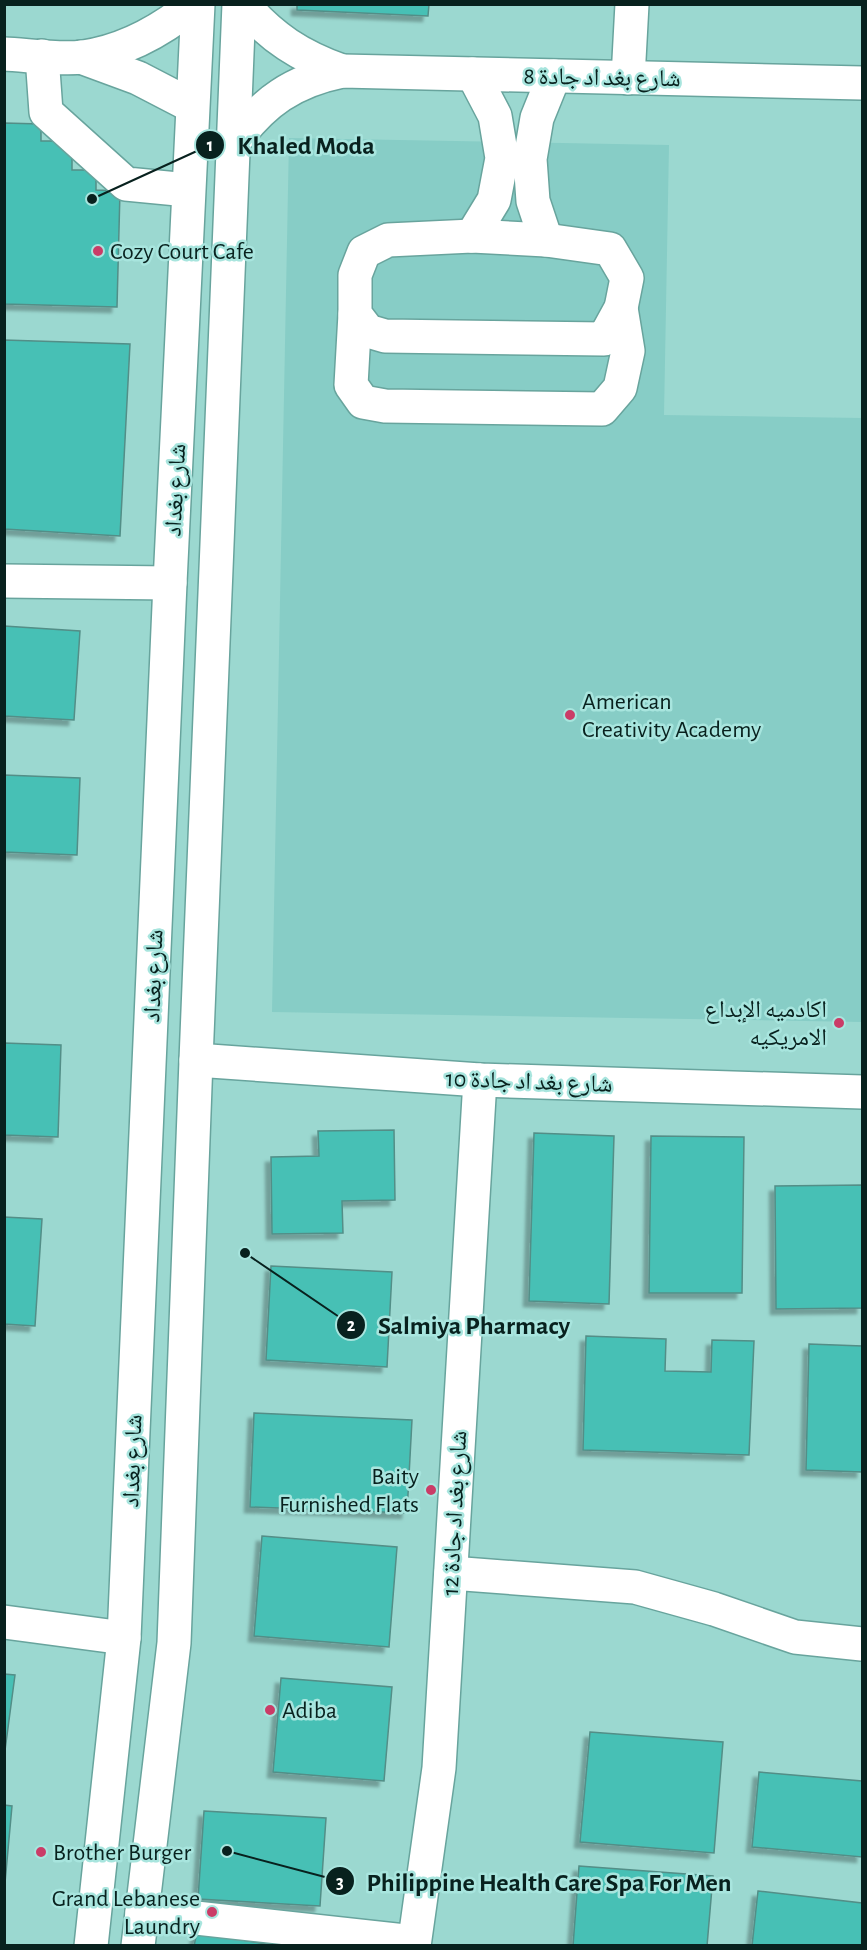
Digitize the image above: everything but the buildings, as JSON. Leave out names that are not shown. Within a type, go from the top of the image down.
[{"type":"main road","points":[[4,54],[81,57],[114,50],[144,38],[173,22],[196,4]]},
{"type":"main road","name":"شارع بغداد","points":[[91,1946],[124,1638],[196,4]]},
{"type":"main road","name":"شارع بغداد","points":[[138,1946],[174,1643],[196,1060],[241,4]]},
{"type":"main road","name":"شارع بغد اد جادة 8","points":[[241,4],[268,31],[285,44],[303,55],[342,71]]},
{"type":"main road","points":[[628,78],[632,4]]},
{"type":"main road","points":[[42,56],[46,112],[126,184],[188,190]]},
{"type":"main road","points":[[81,57],[138,78],[192,106]]},
{"type":"main road","name":"شارع بغد اد جادة 8","points":[[234,142],[262,108],[280,94],[320,75],[342,71],[862,83]]},
{"type":"main road","points":[[472,236],[494,200],[502,158],[495,116],[473,74]]},
{"type":"main road","points":[[546,240],[533,201],[530,159],[537,118],[554,76]]},
{"type":"main road","points":[[355,314],[368,331],[385,336],[604,339],[621,308],[627,278],[610,249],[546,240],[472,236],[388,240],[364,252],[355,275],[351,385],[363,402],[385,406],[602,409],[620,388],[628,351],[621,308]]},
{"type":"main road","points":[[4,581],[170,583]]},
{"type":"main road","name":"شارع بغد اد جادة 10","points":[[196,1060],[480,1080],[862,1092]]},
{"type":"main road","name":"شارع بغد اد جادة 12","points":[[414,1944],[439,1768],[480,1080]]},
{"type":"main road","points":[[451,1573],[635,1587],[714,1609],[795,1637],[862,1644]]},
{"type":"main road","points":[[4,1622],[124,1638]]},
{"type":"main road","points":[[142,1912],[414,1944]]},
{"type":"shaded area","name":"American Creativity Academy","points":[[289,138],[669,145],[664,415],[862,418],[862,1022],[272,1012]]},
{"type":"place","name":"Khaled Moda","points":[[92,199]]},
{"type":"place","name":"Cozy Court Cafe","points":[[98,251]]},
{"type":"place","name":"American Creativity Academy","points":[[570,715]]},
{"type":"place","name":"اكادميه الإبداع الامريكيه","points":[[839,1023]]},
{"type":"place","name":"Salmiya Pharmacy","points":[[245,1253]]},
{"type":"place","name":"Baity Furnished Flats","points":[[431,1490]]},
{"type":"place","name":"Adiba","points":[[270,1710]]},
{"type":"place","name":"Philippine Health Care Spa For Men","points":[[227,1851]]},
{"type":"place","name":"Brother Burger","points":[[41,1852]]},
{"type":"place","name":"Grand Lebanese Laundry","points":[[212,1912]]}]
